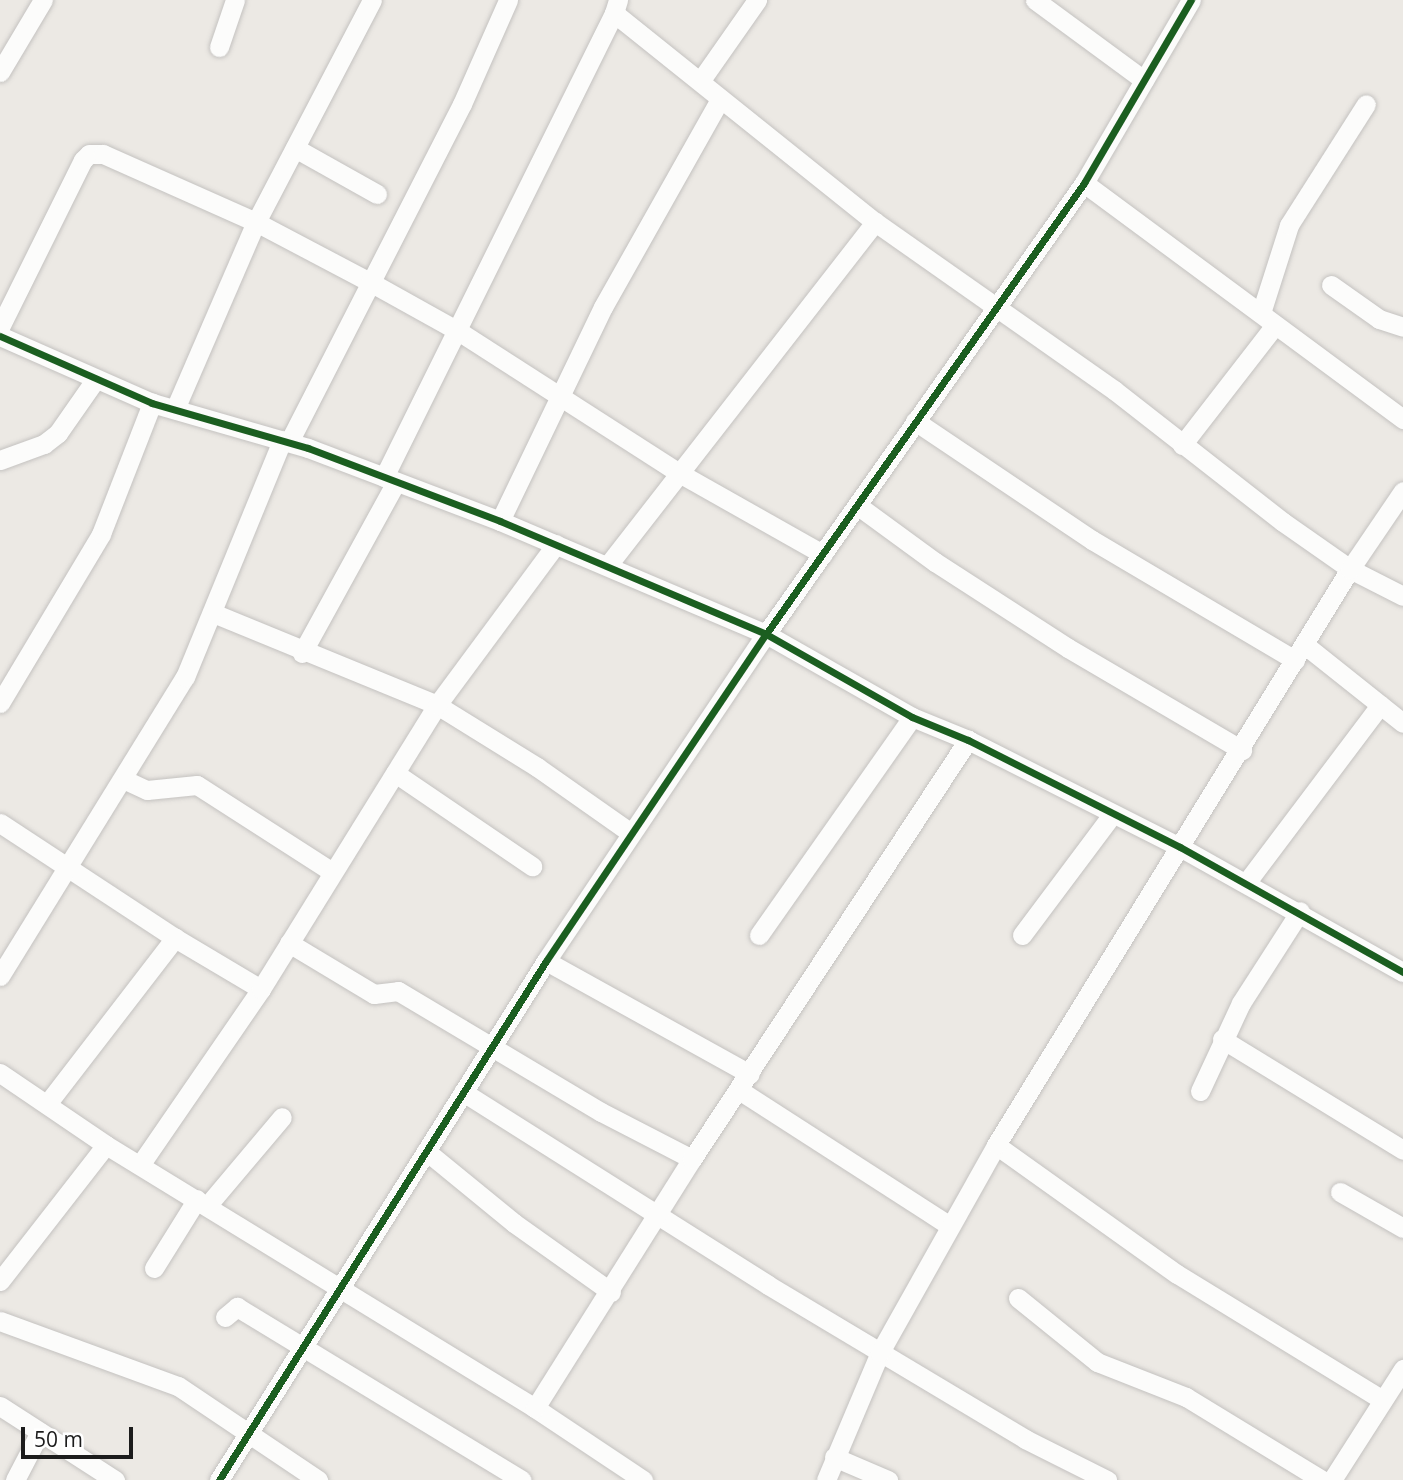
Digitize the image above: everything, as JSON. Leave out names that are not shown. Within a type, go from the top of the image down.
[{"type":"street","points":[[0,72],[43,0]]},
{"type":"street","points":[[219,47],[234,0]]},
{"type":"street","points":[[175,409],[256,222],[372,0]]},
{"type":"street","points":[[0,976],[180,687],[213,613],[235,549],[285,441],[462,104],[508,0]]},
{"type":"street","points":[[701,80],[757,0]]},
{"type":"street","points":[[1035,0],[1144,80]]},
{"type":"street","points":[[219,1480],[546,961],[766,634],[1084,183],[1191,0]]},
{"type":"street","points":[[302,653],[390,480],[458,331],[616,7],[720,99],[875,222],[996,305],[1350,569],[1403,596]]},
{"type":"street","points":[[500,522],[603,307],[720,99]]},
{"type":"street","points":[[1182,445],[1268,319],[1289,225],[1366,104]]},
{"type":"street","points":[[295,148],[377,194]]},
{"type":"street","points":[[0,327],[89,154],[103,154],[256,222],[370,282],[458,331],[679,473],[823,554]]},
{"type":"street","points":[[1084,183],[1403,419]]},
{"type":"street","points":[[608,565],[875,222]]},
{"type":"street","points":[[1331,285],[1379,319],[1403,327]]},
{"type":"street","points":[[0,336],[152,403],[285,441],[500,522],[608,565],[766,634],[912,717],[968,740],[1111,816],[1180,847],[1300,911],[1403,972]]},
{"type":"street","points":[[0,460],[44,444],[58,433],[95,380]]},
{"type":"street","points":[[0,703],[101,534],[152,403]]},
{"type":"street","points":[[915,421],[1092,540],[1300,653],[1403,723]]},
{"type":"street","points":[[826,1480],[880,1352],[996,1145],[1242,750],[1350,569],[1403,491]]},
{"type":"street","points":[[857,505],[935,562],[1068,648],[1242,750]]},
{"type":"street","points":[[140,1164],[261,989],[331,871],[437,705],[556,544]]},
{"type":"street","points":[[213,613],[302,653],[437,705],[537,767],[631,833]]},
{"type":"street","points":[[1245,883],[1380,705]]},
{"type":"street","points":[[759,935],[912,717]]},
{"type":"street","points":[[535,1408],[611,1293],[692,1158],[968,740]]},
{"type":"street","points":[[395,774],[532,866]]},
{"type":"street","points":[[123,779],[147,790],[197,785],[331,871]]},
{"type":"street","points":[[1022,934],[1111,816]]},
{"type":"street","points":[[0,823],[69,865],[175,938],[261,989]]},
{"type":"street","points":[[1200,1091],[1223,1039],[1300,911]]},
{"type":"street","points":[[47,1104],[175,938]]},
{"type":"street","points":[[289,943],[374,994],[398,991],[601,1112],[692,1158]]},
{"type":"street","points":[[546,961],[744,1082],[950,1226]]},
{"type":"street","points":[[1223,1039],[1403,1150]]},
{"type":"street","points":[[0,1073],[106,1145],[535,1408],[643,1480]]},
{"type":"street","points":[[463,1093],[656,1217],[880,1352],[1025,1438],[1107,1480]]},
{"type":"street","points":[[154,1268],[202,1203],[282,1117]]},
{"type":"street","points":[[0,1281],[106,1145]]},
{"type":"street","points":[[996,1145],[1188,1282],[1383,1400]]},
{"type":"street","points":[[426,1151],[514,1223],[611,1293]]},
{"type":"street","points":[[1340,1192],[1403,1228]]},
{"type":"street","points":[[1018,1298],[1097,1362],[1186,1396],[1322,1480]]},
{"type":"street","points":[[225,1317],[237,1307],[522,1480]]},
{"type":"street","points":[[0,1321],[178,1386],[318,1480]]},
{"type":"street","points":[[1332,1480],[1403,1369]]},
{"type":"street","points":[[0,1406],[115,1480]]},
{"type":"street","points":[[15,1480],[40,1432]]},
{"type":"street","points":[[834,1457],[888,1480]]},
{"type":"cycle path","points":[[219,1480],[546,961],[766,634],[1084,183],[1191,0]]},
{"type":"cycle path","points":[[0,336],[152,403],[308,448],[500,521],[766,634],[912,717],[968,740],[1180,847],[1403,972]]}]
